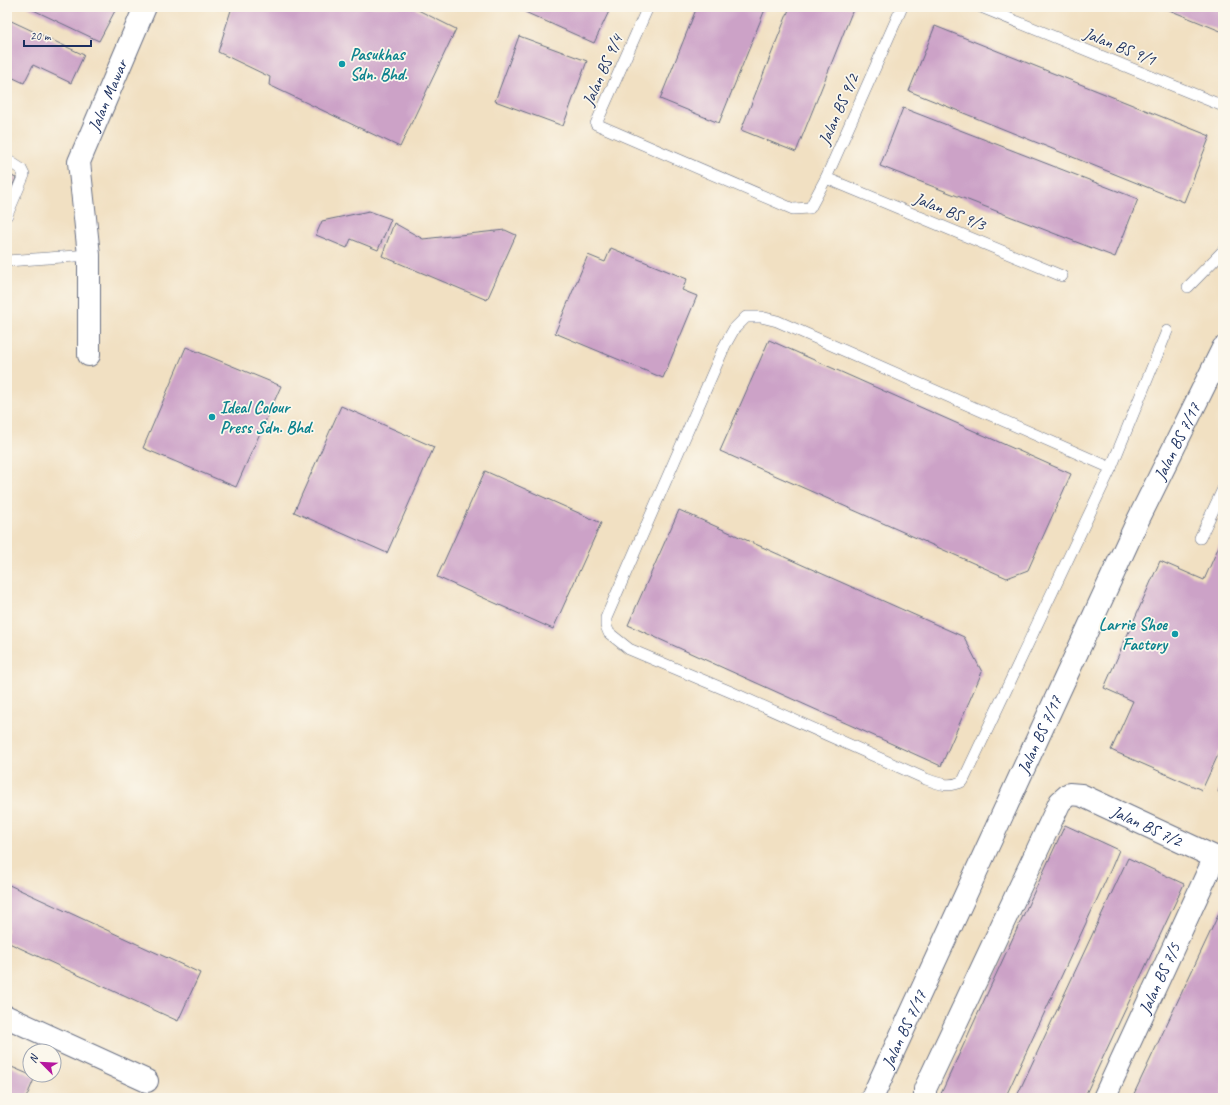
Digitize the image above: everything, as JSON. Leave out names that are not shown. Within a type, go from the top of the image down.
[{"type":"street","name":"Jalan Mawar","points":[[89,255],[79,162],[145,7]]},
{"type":"street","points":[[88,355],[89,255]]},
{"type":"street","name":"Jalan BS 7/17","points":[[872,1098],[1138,520],[1216,376],[1223,348]]},
{"type":"street","name":"Jalan BS 7/2","points":[[925,1098],[925,1089],[1053,815],[1060,802],[1069,794],[1081,795],[1094,800],[1219,859]]},
{"type":"street","name":"Jalan BS 7/5","points":[[1104,1098],[1219,859]]},
{"type":"street","points":[[7,1017],[147,1081]]},
{"type":"lane","name":"Jalan BS 9/4","points":[[648,7],[596,124],[793,209]]},
{"type":"lane","name":"Jalan BS 9/2","points":[[793,209],[810,208],[826,178],[902,7]]},
{"type":"lane","name":"Jalan BS 9/1","points":[[981,7],[1223,106]]},
{"type":"lane","points":[[7,160],[21,168],[24,175],[7,215]]},
{"type":"lane","name":"Jalan BS 9/3","points":[[826,178],[1062,276]]},
{"type":"lane","points":[[1188,287],[1223,251]]},
{"type":"lane","points":[[7,261],[89,255]]},
{"type":"lane","points":[[1111,468],[777,321],[760,316],[746,316],[734,329],[725,345],[606,618],[606,626],[609,633],[628,649],[731,692],[926,779],[945,785],[956,784],[963,781],[1111,468],[1167,331]]},
{"type":"lane","points":[[1200,538],[1223,489]]},
{"type":"building","points":[[27,7],[117,7],[99,41]]},
{"type":"building","name":"Pasukhas Sdn. Bhd.","points":[[232,7],[412,7],[456,29],[400,147],[269,85],[270,77],[218,52]]},
{"type":"building","points":[[528,7],[611,7],[594,43],[525,12]]},
{"type":"building","points":[[697,7],[766,7],[719,123],[660,99]]},
{"type":"building","points":[[790,7],[854,7],[796,152],[741,130]]},
{"type":"building","points":[[1162,7],[1223,7],[1223,32]]},
{"type":"building","points":[[7,19],[84,55],[71,83],[33,65],[24,83],[7,75]]},
{"type":"building","points":[[935,26],[1210,136],[1184,202],[909,91]]},
{"type":"building","points":[[519,36],[587,61],[563,126],[495,101]]},
{"type":"building","points":[[903,108],[1138,199],[1115,257],[880,166]]},
{"type":"building","points":[[7,174],[16,178],[7,198]]},
{"type":"building","points":[[369,211],[391,219],[378,250],[351,239],[347,248],[316,235],[322,221]]},
{"type":"building","points":[[394,223],[423,239],[505,230],[516,235],[487,300],[382,256]]},
{"type":"building","points":[[611,248],[687,279],[682,290],[697,296],[663,378],[555,333],[588,255],[605,262]]},
{"type":"building","points":[[769,340],[1071,474],[1028,570],[1007,578],[720,451]]},
{"type":"building","name":"Ideal Colour Press Sdn. Bhd.","points":[[186,347],[281,386],[236,487],[143,448]]},
{"type":"building","points":[[341,406],[434,447],[387,553],[294,512]]},
{"type":"building","points":[[485,471],[601,523],[553,629],[437,577]]},
{"type":"building","points":[[679,510],[964,637],[982,672],[941,766],[628,625]]},
{"type":"building","name":"Larrie Shoe Factory","points":[[1223,537],[1223,744],[1202,790],[1111,750],[1133,701],[1104,688],[1160,561],[1204,580]]},
{"type":"building","points":[[1223,780],[1223,794],[1218,792]]},
{"type":"building","points":[[1065,825],[1119,850],[1111,869],[1005,1098],[939,1098]]},
{"type":"building","points":[[1128,858],[1184,884],[1084,1098],[1016,1098]]},
{"type":"building","points":[[7,884],[200,973],[178,1021],[7,942]]},
{"type":"building","points":[[1223,905],[1223,1098],[1132,1098]]},
{"type":"building","points":[[7,1065],[22,1071],[22,1083],[32,1083],[26,1098],[7,1098]]},
{"type":"place","name":"Pasukhas Sdn. Bhd.","points":[[342,64]]},
{"type":"place","name":"Ideal Colour Press Sdn. Bhd.","points":[[212,417]]},
{"type":"place","name":"Larrie Shoe Factory","points":[[1175,634]]}]
